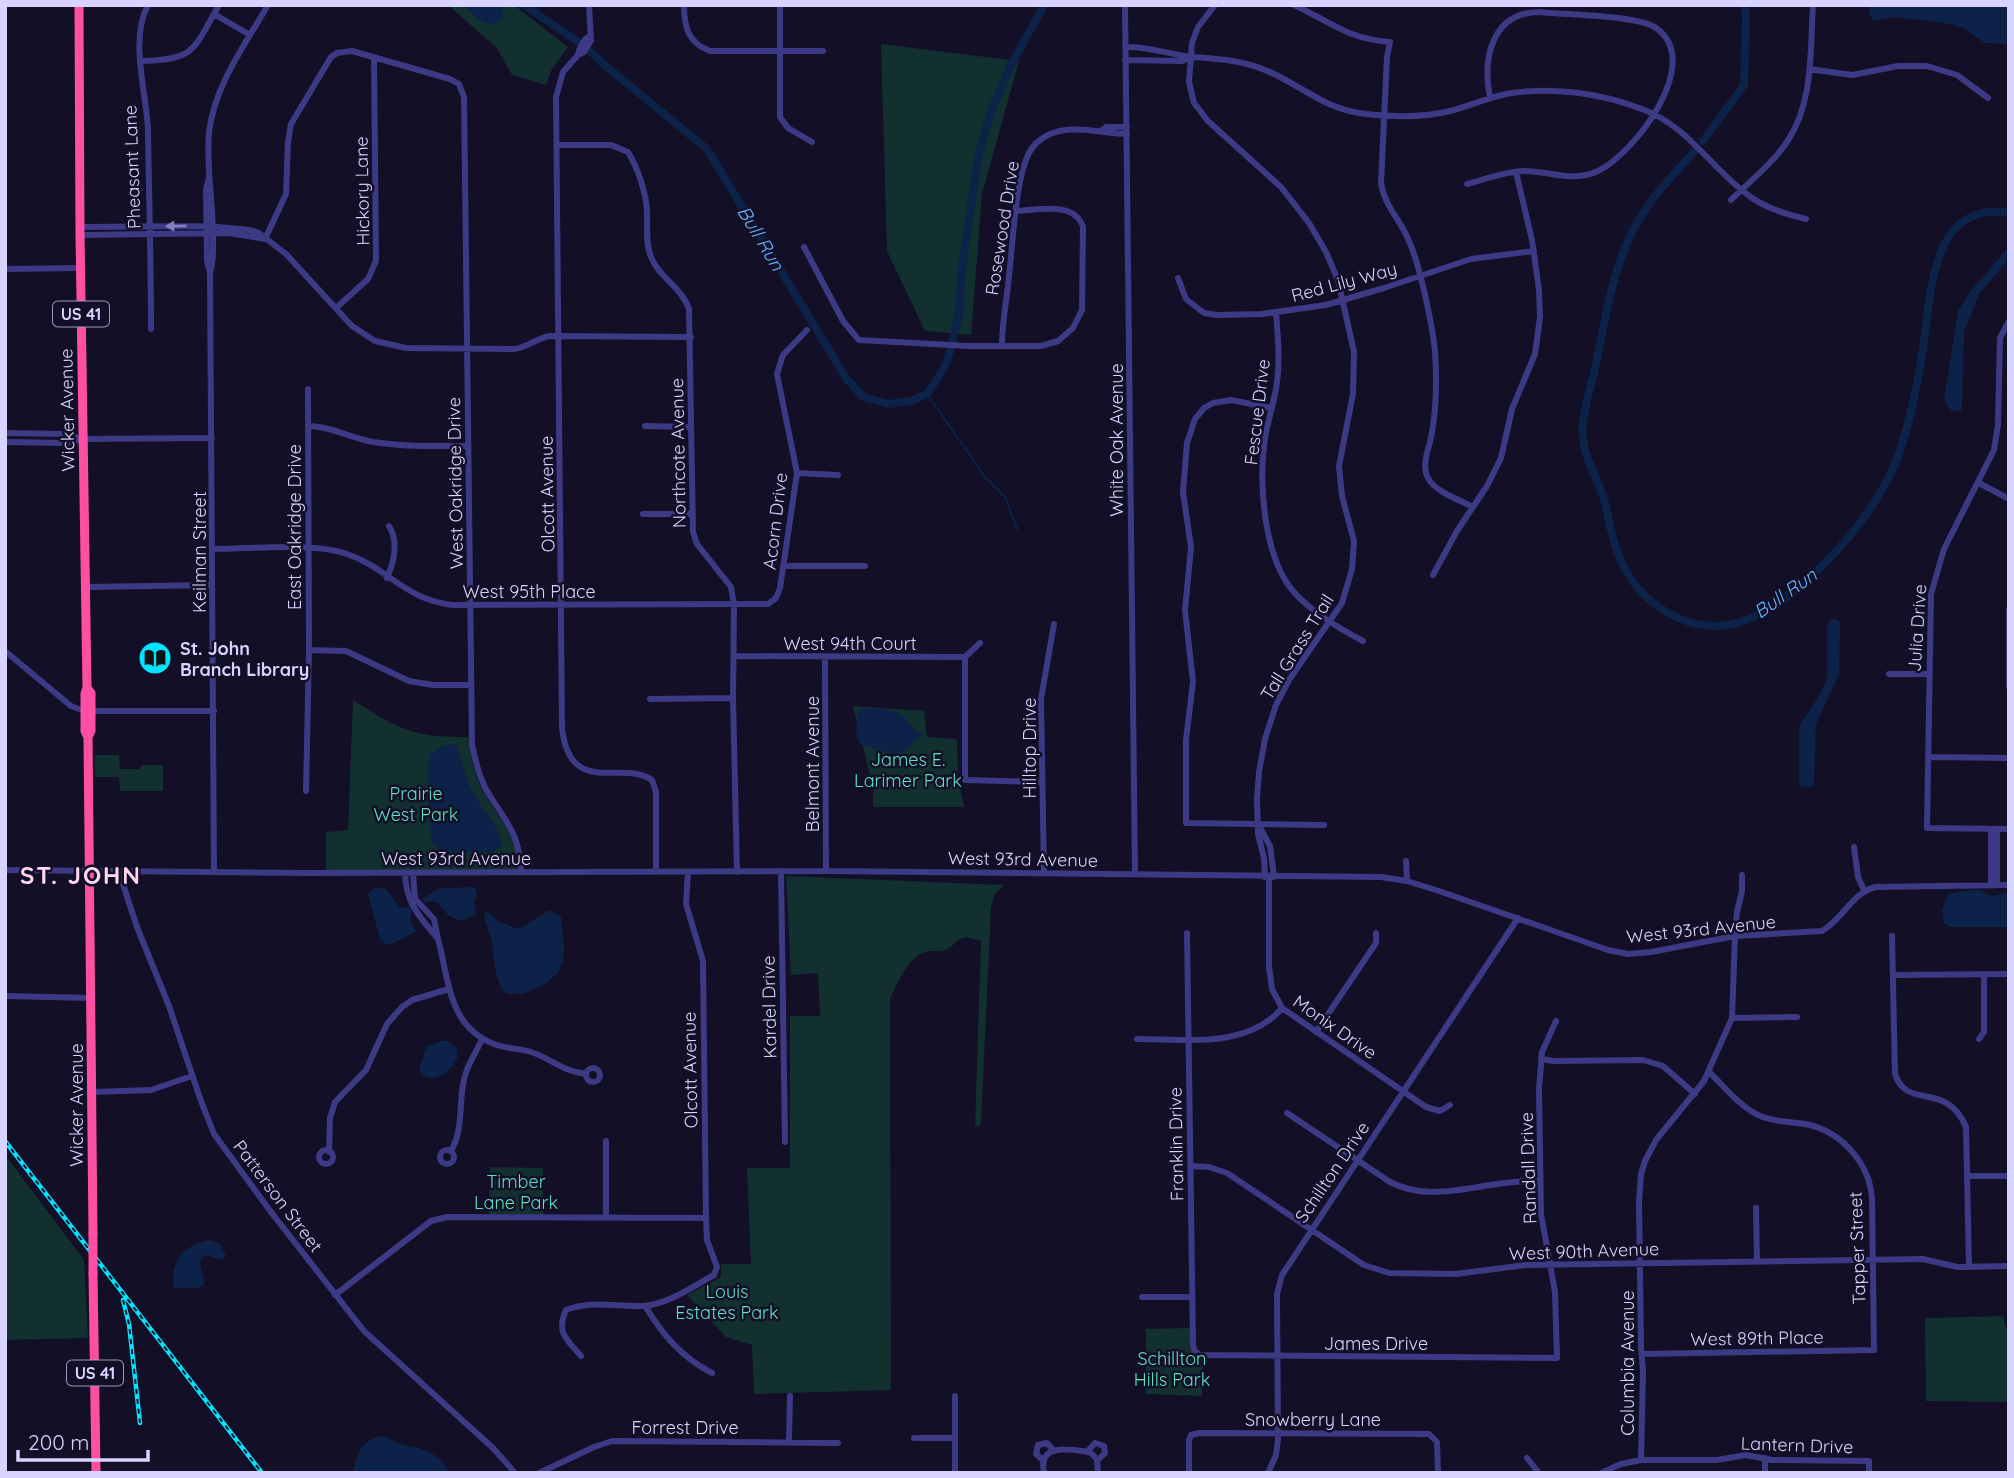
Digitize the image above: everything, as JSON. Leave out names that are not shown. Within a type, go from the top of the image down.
[{"type":"highway","name":"Wicker Avenue","points":[[79,5],[85,694],[88,711],[85,731],[88,737],[96,1473]]},
{"type":"street","name":"Pheasant Lane","points":[[148,5],[141,24],[141,61],[148,127],[151,329]]},
{"type":"street","points":[[141,61],[170,60],[186,54],[196,44],[219,5]]},
{"type":"street","name":"Keilman Street","points":[[214,872],[210,274],[213,262],[209,134],[214,108],[224,82],[268,5]]},
{"type":"street","name":"Olcott Avenue","points":[[589,5],[592,21],[590,45],[563,72],[557,86],[562,728],[567,748],[579,764],[596,773],[638,775],[652,780],[656,792],[656,872]]},
{"type":"street","points":[[684,5],[687,33],[703,48],[718,51],[823,51]]},
{"type":"street","points":[[780,5],[780,117],[788,128],[813,142]]},
{"type":"street","name":"White Oak Avenue","points":[[1125,5],[1135,874]]},
{"type":"street","name":"Tall Grass Trail","points":[[1215,5],[1196,31],[1190,57],[1190,87],[1199,111],[1281,187],[1297,206],[1326,251],[1343,300],[1352,341],[1355,374],[1339,474],[1353,534],[1354,555],[1345,596],[1331,621],[1295,669],[1272,715],[1260,761],[1257,799],[1258,824],[1270,846],[1269,877]]},
{"type":"street","points":[[1294,5],[1350,35],[1390,42],[1387,57],[1382,189],[1388,206],[1408,238],[1435,352],[1436,412],[1425,460],[1427,478],[1434,485],[1473,507]]},
{"type":"street","points":[[1731,200],[1773,159],[1791,136],[1802,109],[1809,69],[1814,5]]},
{"type":"street","points":[[1467,184],[1516,172],[1575,177],[1597,172],[1643,130],[1655,114],[1672,68],[1671,47],[1666,38],[1653,27],[1641,22],[1540,12],[1525,14],[1512,19],[1500,29],[1490,49],[1487,71],[1490,98]]},
{"type":"street","points":[[214,14],[250,36]]},
{"type":"street","points":[[1125,47],[1147,47],[1190,57],[1223,59],[1251,65],[1280,77],[1329,106],[1355,113],[1384,116],[1432,114],[1490,98],[1536,91],[1572,93],[1618,101],[1655,114],[1683,132],[1741,190],[1767,206],[1806,219]]},
{"type":"street","points":[[265,239],[286,194],[291,124],[326,62],[337,53],[352,51],[374,58]]},
{"type":"street","points":[[1125,60],[1183,61],[1190,57]]},
{"type":"street","name":"West Oakridge Drive","points":[[374,58],[450,79],[459,84],[464,97],[470,685],[474,756],[486,789],[515,835],[521,872]]},
{"type":"street","name":"Hickory Lane","points":[[336,308],[368,279],[376,261],[374,58]]},
{"type":"street","points":[[1809,69],[1852,75],[1898,66],[1927,66],[1957,75],[1987,98]]},
{"type":"street","name":"Rosewood Drive","points":[[1002,345],[1002,320],[1016,211],[1027,158],[1036,143],[1053,133],[1101,131],[1107,127],[1127,130]]},
{"type":"street","name":"Northcote Avenue","points":[[557,145],[615,145],[630,155],[646,203],[649,252],[657,268],[680,291],[690,313],[691,514],[697,544],[731,587],[734,606],[737,872]]},
{"type":"street","points":[[1433,575],[1501,458],[1512,409],[1535,354],[1540,307],[1534,251],[1516,172]]},
{"type":"street","points":[[804,247],[843,321],[859,340],[1041,346],[1058,341],[1076,325],[1083,307],[1083,232],[1080,220],[1067,210],[1016,211]]},
{"type":"street","points":[[80,231],[149,226],[210,230]]},
{"type":"street","points":[[80,231],[149,235],[245,229],[259,233],[286,254],[357,330],[388,345],[412,349],[517,349],[542,338],[559,336],[691,337]]},
{"type":"street","name":"Red Lily Way","points":[[1178,278],[1186,299],[1204,313],[1276,313],[1343,300],[1471,259],[1534,251]]},
{"type":"street","points":[[5,269],[80,268]]},
{"type":"street","name":"Fescue Drive","points":[[1276,313],[1278,364],[1262,474],[1266,516],[1273,545],[1292,591],[1363,641]]},
{"type":"street","name":"Julia Drive","points":[[1994,829],[1927,828],[1929,613],[1937,569],[1951,533],[1992,457],[1997,438],[2000,338],[2009,321]]},
{"type":"street","name":"Acorn Drive","points":[[774,600],[779,592],[784,566],[797,474],[777,374],[785,352],[807,330]]},
{"type":"street","name":"East Oakridge Drive","points":[[306,792],[309,650],[308,389]]},
{"type":"street","points":[[1271,408],[1231,400],[1206,406],[1192,425],[1187,443],[1183,475],[1191,547],[1186,593],[1186,627],[1194,682],[1186,740],[1186,823],[1324,825]]},
{"type":"street","points":[[308,426],[384,443],[468,446]]},
{"type":"street","points":[[645,426],[690,427]]},
{"type":"street","points":[[5,433],[67,434],[83,439]]},
{"type":"street","points":[[5,442],[66,443],[83,439],[212,438]]},
{"type":"street","points":[[797,474],[838,475]]},
{"type":"street","points":[[1979,483],[2009,499]]},
{"type":"street","points":[[643,514],[691,514]]},
{"type":"street","points":[[387,578],[394,556],[394,537],[389,526]]},
{"type":"street","name":"West 95th Place","points":[[213,550],[330,549],[365,562],[410,593],[430,601],[470,605],[734,606],[764,605],[774,600]]},
{"type":"street","points":[[784,566],[865,566]]},
{"type":"street","points":[[86,587],[212,585]]},
{"type":"street","points":[[2008,687],[2009,609]]},
{"type":"street","name":"Hilltop Drive","points":[[1044,874],[1041,699],[1054,624]]},
{"type":"street","points":[[980,643],[965,657],[965,780],[1041,782]]},
{"type":"street","points":[[309,650],[346,651],[409,681],[433,685],[470,685]]},
{"type":"street","points":[[5,651],[71,706],[88,711],[214,711]]},
{"type":"street","name":"West 94th Court","points":[[735,656],[965,657]]},
{"type":"street","name":"Belmont Avenue","points":[[825,658],[826,871]]},
{"type":"street","points":[[1889,674],[1928,674]]},
{"type":"street","points":[[650,699],[733,698]]},
{"type":"street","points":[[1928,757],[2009,758]]},
{"type":"street","points":[[1994,885],[1994,829],[2009,829]]},
{"type":"street","points":[[1854,847],[1858,877],[1864,891],[1875,887],[2009,885]]},
{"type":"street","points":[[1406,861],[1407,881]]},
{"type":"street","name":"West 93rd Avenue","points":[[5,870],[405,873],[826,871],[1370,877],[1407,881],[1608,950],[1628,954],[1735,936],[1822,931],[1864,891]]},
{"type":"street","name":"Kardel Drive","points":[[781,871],[785,1142]]},
{"type":"street","name":"Patterson Street","points":[[119,872],[214,1134],[335,1295],[373,1340],[487,1443],[515,1473]]},
{"type":"street","name":"Olcott Avenue","points":[[645,1306],[673,1297],[694,1286],[714,1275],[716,1267],[707,1240],[706,1218],[703,961],[686,904],[688,872]]},
{"type":"street","points":[[405,873],[407,896],[431,914],[436,923],[449,989],[458,1015],[482,1039],[505,1048],[530,1052],[562,1069],[586,1074]]},
{"type":"street","points":[[414,873],[414,894],[422,921],[439,939]]},
{"type":"street","name":"Columbia Avenue","points":[[1641,1460],[1639,1194],[1645,1161],[1660,1133],[1695,1094],[1709,1072],[1732,1018],[1735,936],[1742,875]]},
{"type":"street","name":"Monix Drive","points":[[1269,877],[1269,967],[1272,989],[1282,1008],[1426,1107],[1440,1111],[1450,1105]]},
{"type":"street","points":[[422,921],[428,920],[431,914]]},
{"type":"street","name":"Schillton Drive","points":[[1268,1473],[1276,1455],[1278,1433],[1279,1280],[1518,918]]},
{"type":"street","name":"Franklin Drive","points":[[1187,933],[1193,1344],[1197,1353]]},
{"type":"street","points":[[1316,1032],[1376,943],[1376,933]]},
{"type":"street","points":[[1892,936],[1896,1078],[1909,1093],[1940,1099],[1959,1114],[1968,1136],[1969,1267]]},
{"type":"street","points":[[1979,1039],[1984,1032],[1984,974]]},
{"type":"street","points":[[1893,975],[2009,974]]},
{"type":"street","points":[[329,1152],[330,1118],[335,1102],[366,1070],[387,1024],[412,1000],[449,989]]},
{"type":"street","points":[[5,996],[91,998]]},
{"type":"street","points":[[1137,1039],[1238,1036],[1262,1026],[1282,1008]]},
{"type":"street","points":[[1732,1018],[1797,1017]]},
{"type":"street","name":"Randall Drive","points":[[1556,1021],[1545,1043],[1539,1089],[1542,1218],[1552,1265],[1556,1358]]},
{"type":"street","points":[[450,1151],[460,1124],[463,1083],[471,1059],[482,1039]]},
{"type":"street","points":[[1541,1059],[1643,1060],[1663,1066],[1695,1094]]},
{"type":"street","name":"Tapper Street","points":[[1709,1072],[1750,1111],[1772,1121],[1820,1128],[1836,1138],[1857,1158],[1868,1176],[1871,1192],[1874,1350]]},
{"type":"street","points":[[92,1092],[151,1090],[192,1076]]},
{"type":"street","points":[[1287,1112],[1394,1185],[1419,1191],[1460,1191],[1496,1184],[1540,1181]]},
{"type":"street","points":[[606,1141],[606,1218]]},
{"type":"street","name":"West 90th Avenue","points":[[1191,1166],[1214,1168],[1231,1176],[1364,1265],[1389,1273],[1466,1274],[1514,1266],[1552,1265],[1927,1259],[1952,1266],[2009,1266]]},
{"type":"street","points":[[1968,1176],[2009,1176]]},
{"type":"street","points":[[1756,1208],[1757,1262]]},
{"type":"street","points":[[335,1295],[431,1221],[447,1217],[706,1218]]},
{"type":"street","points":[[1142,1297],[1192,1297]]},
{"type":"street","points":[[581,1356],[561,1329],[566,1310],[579,1305],[645,1306],[659,1329],[680,1353],[712,1373]]},
{"type":"street","name":"West 89th Place","points":[[1642,1354],[1874,1350]]},
{"type":"street","name":"James Drive","points":[[1197,1353],[1556,1358]]},
{"type":"street","points":[[789,1441],[790,1396]]},
{"type":"street","points":[[955,1396],[955,1473]]},
{"type":"street","name":"Snowberry Lane","points":[[1189,1473],[1189,1440],[1191,1435],[1199,1433],[1426,1434],[1434,1437],[1437,1444],[1438,1473]]},
{"type":"street","points":[[914,1438],[955,1438]]},
{"type":"street","name":"Forrest Drive","points":[[539,1473],[612,1441],[838,1443]]},
{"type":"street","points":[[1044,1461],[1036,1454],[1038,1445],[1047,1443],[1054,1451]]},
{"type":"street","points":[[1088,1451],[1095,1443],[1104,1446],[1105,1453],[1097,1461]]},
{"type":"street","points":[[1044,1473],[1044,1461],[1048,1454],[1054,1451],[1088,1451],[1094,1454],[1098,1473]]},
{"type":"street","name":"Lantern Drive","points":[[1601,1473],[1621,1464],[1641,1460],[1717,1460],[1746,1455],[1869,1461],[1869,1473]]},
{"type":"street","points":[[1527,1458],[1539,1473]]},
{"type":"street","points":[[1765,1458],[1765,1473]]},
{"type":"green space","points":[[448,5],[514,5],[568,47],[551,71],[546,85],[512,75],[497,48]]},
{"type":"green space","points":[[881,44],[1019,61],[982,194],[971,335],[925,331],[887,251]]},
{"type":"green space","name":"Prairie West Park","points":[[353,700],[407,730],[468,737],[478,779],[485,795],[515,844],[518,868],[326,870],[326,832],[348,830]]},
{"type":"green space","name":"James E. Larimer Park","points":[[853,706],[924,711],[927,737],[957,739],[958,780],[964,807],[873,807],[873,788]]},
{"type":"green space","points":[[95,755],[119,755],[120,769],[163,765],[163,791],[120,791],[119,777],[95,777]]},
{"type":"green space","name":"Louis Estates Park","points":[[786,876],[1004,885],[995,894],[991,907],[981,1124],[978,1127],[975,1126],[981,941],[962,938],[948,949],[919,955],[904,972],[890,999],[891,1390],[754,1394],[752,1345],[726,1337],[687,1295],[721,1277],[721,1264],[751,1264],[747,1168],[790,1168],[790,1016],[820,1016],[818,973],[791,975]]},
{"type":"green space","points":[[5,1155],[84,1260],[88,1338],[5,1340]]},
{"type":"green space","name":"Timber Lane Park","points":[[490,1167],[543,1168],[543,1215],[489,1214]]},
{"type":"green space","points":[[2003,1316],[2009,1340],[2009,1402],[1926,1401],[1925,1318]]},
{"type":"green space","name":"Schillton Hills Park","points":[[1190,1328],[1192,1352],[1203,1358],[1202,1396],[1146,1394],[1146,1329]]},
{"type":"water","points":[[463,5],[501,5],[504,15],[499,23],[488,24],[479,20]]},
{"type":"water","points":[[1868,5],[2009,5],[2009,44],[1985,43],[1963,28],[1945,23],[1894,17],[1872,21]]},
{"type":"water","points":[[2007,249],[2009,259],[1979,294],[1964,332],[1962,410],[1951,411],[1944,400],[1958,311],[1971,290]]},
{"type":"water","points":[[1830,620],[1839,621],[1840,629],[1839,674],[1816,724],[1814,784],[1812,787],[1800,786],[1799,726],[1827,678],[1827,627]]},
{"type":"water","points":[[863,709],[895,712],[904,717],[922,736],[907,749],[894,754],[860,744],[857,737],[858,713]]},
{"type":"water","points":[[452,744],[457,746],[473,793],[501,838],[502,846],[492,852],[441,852],[431,843],[429,755]]},
{"type":"water","points":[[375,887],[386,889],[399,906],[409,906],[412,911],[410,919],[416,932],[389,944],[380,939],[368,894]]},
{"type":"water","points":[[475,887],[476,915],[459,921],[448,915],[437,902],[424,902],[422,899],[440,888]]},
{"type":"water","points":[[1980,890],[1991,896],[2009,893],[2009,927],[1950,927],[1944,923],[1942,910],[1948,894]]},
{"type":"water","points":[[548,911],[561,917],[564,949],[561,967],[537,988],[521,993],[505,993],[496,975],[492,942],[484,913],[487,912],[500,922],[519,929]]},
{"type":"water","points":[[447,1041],[457,1048],[457,1059],[451,1068],[439,1077],[423,1076],[419,1070],[426,1047]]},
{"type":"water","points":[[210,1240],[220,1244],[226,1256],[222,1260],[206,1255],[202,1257],[200,1264],[205,1283],[199,1288],[174,1288],[174,1270],[180,1256],[193,1246]]},
{"type":"water","points":[[381,1436],[432,1454],[453,1473],[353,1473],[358,1454],[364,1445]]},
{"type":"waterway","name":"Bull Run","points":[[524,5],[577,41]]},
{"type":"waterway","name":"Bull Run","points":[[591,52],[707,149],[846,378],[863,397],[889,404],[911,401],[927,394],[948,358],[959,314],[962,268],[978,157],[991,112],[1010,67],[1044,5]]},
{"type":"waterway","name":"Bull Run","points":[[1703,141],[1744,85],[1744,5]]},
{"type":"waterway","name":"Bull Run","points":[[1694,152],[1645,210],[1625,248],[1609,301],[1585,411],[1583,440],[1603,496],[1614,543],[1632,580],[1663,610],[1676,617],[1704,625],[1719,626],[1744,621],[1778,604],[1820,567],[1859,524],[1889,476],[1902,446],[1918,377],[1932,283],[1944,245],[1956,228],[1971,217],[1989,212],[2009,213]]},
{"type":"waterway","name":"Bull Run","points":[[927,394],[985,477],[1005,497],[1017,529]]},
{"type":"railway","points":[[5,1141],[262,1473]]},
{"type":"railway","points":[[123,1300],[129,1324],[140,1423]]},
{"type":"place","name":"St. John Branch Library","points":[[155,658]]},
{"type":"district","name":"ST. JOHN","points":[[81,875]]}]
